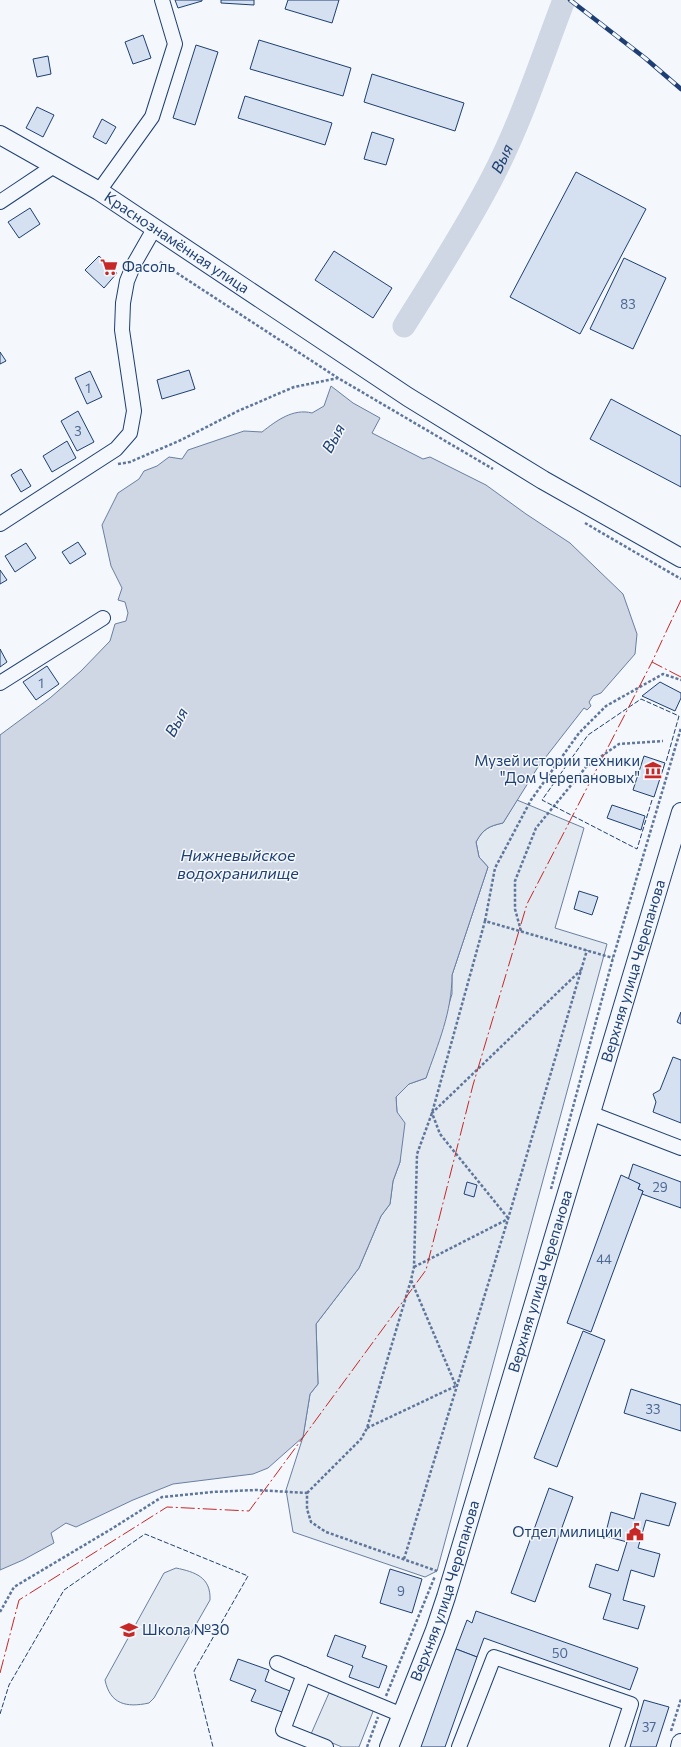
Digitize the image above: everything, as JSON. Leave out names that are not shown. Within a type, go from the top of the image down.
[{"type":"main road","name":"Краснознамённая улица","points":[[0,135],[99,192],[349,359],[543,480],[681,558]]},
{"type":"main road","name":"Верхняя улица Черепанова","points":[[389,1747],[435,1630],[446,1597],[681,812]]},
{"type":"street","points":[[99,192],[152,117],[175,44],[162,0]]},
{"type":"street","points":[[0,202],[54,166]]},
{"type":"street","points":[[0,524],[116,450],[130,433],[134,411],[122,330],[123,303],[127,281],[134,264],[154,229]]},
{"type":"street","points":[[0,683],[103,618]]},
{"type":"street","points":[[590,1113],[681,1148]]},
{"type":"street","points":[[459,1747],[494,1657],[631,1704],[617,1747]]},
{"type":"street","points":[[278,1663],[402,1715]]},
{"type":"street","points":[[304,1674],[283,1730],[326,1747]]},
{"type":"path","points":[[160,262],[338,378],[401,415]]},
{"type":"path","points":[[115,465],[130,462],[181,440],[238,411],[294,387],[338,378]]},
{"type":"path","points":[[368,1747],[382,1706],[437,1571],[326,1532],[311,1522],[307,1509],[307,1493],[361,1439],[367,1428],[414,1267],[417,1154],[432,1113],[485,921],[495,868],[531,800],[579,733],[606,706],[663,674],[681,680]]},
{"type":"path","points":[[550,1192],[613,958],[681,728]]},
{"type":"path","points":[[521,931],[515,909],[515,881],[536,828],[586,767],[619,744],[663,741]]},
{"type":"path","points":[[485,921],[613,958]]},
{"type":"path","points":[[404,1559],[508,1219],[587,950]]},
{"type":"path","points":[[432,1113],[581,970]]},
{"type":"path","points":[[432,1113],[440,1134],[508,1219]]},
{"type":"path","points":[[414,1267],[508,1219]]},
{"type":"path","points":[[411,1280],[456,1386]]},
{"type":"path","points":[[367,1428],[456,1386]]},
{"type":"path","points":[[0,1612],[14,1587],[162,1497],[212,1492],[256,1490],[307,1493]]},
{"type":"path","points":[[677,1741],[681,1699]]},
{"type":"shaded area","points":[[517,800],[584,828],[555,928],[607,944],[437,1571],[425,1577],[293,1532],[286,1490],[303,1437],[310,1394],[318,1384],[316,1324],[359,1268],[381,1216],[390,1204],[393,1181],[400,1162],[396,1097],[409,1084],[426,1078],[452,994],[452,975],[488,867],[479,857],[476,842],[481,834],[487,829],[494,825],[503,823]]},
{"type":"shaded area","points":[[176,1568],[189,1571],[205,1581],[210,1592],[210,1600],[154,1698],[149,1703],[133,1705],[120,1702],[111,1694],[107,1688],[105,1680],[164,1573]]},
{"type":"shaded area","points":[[329,1693],[374,1709],[359,1747],[342,1747],[311,1734]]},
{"type":"water","name":"Нижневыйское водохранилище","points":[[331,386],[353,403],[380,418],[372,433],[423,459],[430,457],[486,485],[570,543],[623,594],[637,634],[635,654],[601,693],[593,696],[589,702],[591,706],[587,710],[584,708],[538,767],[503,823],[494,825],[487,829],[481,834],[476,842],[479,857],[488,867],[452,975],[450,1002],[444,1028],[426,1078],[409,1084],[396,1097],[397,1112],[405,1123],[400,1162],[393,1181],[390,1204],[381,1216],[359,1268],[316,1324],[318,1384],[310,1394],[303,1437],[268,1468],[253,1474],[173,1484],[133,1500],[76,1527],[66,1523],[51,1533],[54,1543],[23,1560],[0,1570],[0,735],[50,698],[81,671],[110,641],[115,624],[126,621],[128,613],[125,602],[118,600],[122,588],[111,566],[102,525],[118,493],[139,479],[144,471],[157,466],[169,457],[182,459],[188,450],[244,431],[262,432],[285,416],[298,412],[312,413],[324,406]]},
{"type":"building","points":[[175,0],[202,0],[202,1],[178,8]]},
{"type":"building","points":[[221,0],[254,0],[254,5],[221,3]]},
{"type":"building","points":[[288,0],[339,0],[332,23],[285,9]]},
{"type":"building","points":[[143,35],[151,58],[133,64],[125,42]]},
{"type":"building","points":[[259,40],[351,68],[343,96],[250,69]]},
{"type":"building","points":[[196,45],[218,52],[195,125],[173,118]]},
{"type":"building","points":[[48,56],[51,74],[37,77],[33,59]]},
{"type":"building","points":[[372,74],[464,103],[455,131],[364,102]]},
{"type":"building","points":[[245,96],[332,123],[325,145],[238,118]]},
{"type":"building","points":[[37,107],[54,115],[43,137],[26,128]]},
{"type":"building","points":[[102,119],[116,127],[106,144],[93,137]]},
{"type":"building","points":[[372,132],[394,139],[386,165],[364,159]]},
{"type":"building","points":[[576,172],[646,209],[580,334],[510,297]]},
{"type":"building","points":[[30,208],[40,224],[19,238],[8,222]]},
{"type":"building","points":[[334,251],[392,288],[373,318],[315,280]]},
{"type":"building","points":[[99,256],[117,273],[104,288],[85,270]]},
{"type":"building","points":[[624,258],[666,278],[633,349],[590,329]]},
{"type":"building","points":[[0,352],[6,361],[0,364]]},
{"type":"building","points":[[189,370],[195,389],[162,399],[157,380]]},
{"type":"building","points":[[90,371],[102,397],[87,404],[75,378]]},
{"type":"building","points":[[611,399],[681,436],[681,487],[590,439]]},
{"type":"building","points":[[78,411],[94,442],[77,451],[61,421]]},
{"type":"building","points":[[67,441],[76,458],[52,472],[43,456]]},
{"type":"building","points":[[21,469],[31,486],[21,492],[11,475]]},
{"type":"building","points":[[78,542],[86,554],[70,564],[62,552]]},
{"type":"building","points":[[26,543],[36,558],[15,572],[5,556]]},
{"type":"building","points":[[0,570],[7,580],[0,584]]},
{"type":"building","points":[[0,649],[7,662],[0,667]]},
{"type":"building","points":[[47,666],[59,684],[36,700],[23,682]]},
{"type":"building","points":[[660,682],[681,693],[681,698],[675,711],[642,696]]},
{"type":"building","points":[[644,756],[665,763],[654,797],[633,790]]},
{"type":"building","points":[[612,805],[645,816],[641,830],[607,818]]},
{"type":"building","points":[[579,891],[598,897],[592,915],[574,909]]},
{"type":"building","points":[[681,1012],[681,1024],[677,1022]]},
{"type":"building","points":[[673,1057],[681,1060],[681,1123],[653,1112],[656,1102],[653,1094],[660,1090]]},
{"type":"building","points":[[633,1164],[681,1182],[681,1208],[642,1194],[643,1191],[638,1189],[640,1184],[628,1180]]},
{"type":"building","points":[[621,1175],[640,1184],[638,1189],[643,1191],[591,1332],[567,1323]]},
{"type":"building","points":[[467,1182],[477,1185],[474,1197],[464,1194]]},
{"type":"building","points":[[583,1331],[605,1340],[557,1467],[534,1458]]},
{"type":"building","points":[[631,1389],[681,1405],[681,1431],[624,1413]]},
{"type":"building","points":[[549,1488],[573,1497],[535,1602],[511,1593]]},
{"type":"building","points":[[641,1493],[676,1503],[669,1526],[646,1520],[638,1548],[660,1554],[654,1577],[631,1570],[623,1600],[645,1606],[638,1629],[603,1619],[611,1594],[589,1587],[596,1564],[618,1571],[627,1542],[605,1536],[611,1512],[634,1519]]},
{"type":"building","points":[[390,1569],[422,1579],[412,1613],[380,1603]]},
{"type":"building","points":[[476,1611],[638,1668],[630,1690],[484,1638],[477,1657],[456,1649],[467,1620],[472,1623]]},
{"type":"building","points":[[335,1635],[366,1646],[362,1657],[387,1666],[379,1688],[349,1677],[353,1666],[327,1656]]},
{"type":"building","points":[[456,1649],[477,1657],[445,1747],[421,1747]]},
{"type":"building","points":[[238,1659],[269,1670],[265,1681],[290,1691],[282,1712],[251,1701],[256,1690],[230,1680]]},
{"type":"building","points":[[644,1700],[669,1707],[656,1747],[630,1747]]},
{"type":"waterway","name":"Выя","points":[[404,326],[460,236],[502,158],[521,114],[564,0]]},
{"type":"railway","points":[[570,0],[645,58],[681,89]]},
{"type":"fence","points":[[652,800],[637,849],[542,800],[588,735],[641,699],[679,716],[666,762]]},
{"type":"fence","points":[[0,1714],[9,1685],[64,1590],[145,1534],[248,1576],[194,1671],[213,1747]]},
{"type":"power","points":[[681,600],[652,662],[681,677]]},
{"type":"power","points":[[0,1673],[19,1600],[167,1507],[249,1511],[426,1270],[473,1085],[527,904],[652,662]]},
{"type":"place","name":"Фасоль","points":[[109,267]]},
{"type":"place","name":"Музей истории техники \"Дом Черепановых\"","points":[[653,770]]},
{"type":"place","name":"Отдел милиции","points":[[635,1532]]},
{"type":"place","name":"Школа №30","points":[[129,1630]]}]
